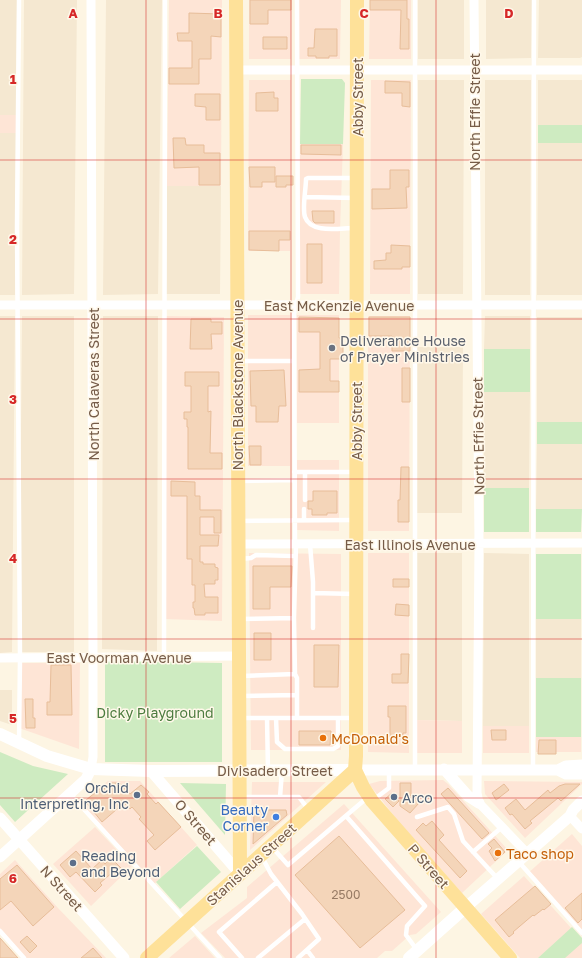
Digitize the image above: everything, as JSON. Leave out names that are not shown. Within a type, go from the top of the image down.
[{"type":"main road","name":"North Blackstone Avenue","points":[[236,0],[238,770],[240,874]]},
{"type":"main road","name":"Abby Street","points":[[355,770],[356,0]]},
{"type":"main road","name":"Divisadero Street","points":[[0,734],[20,742],[47,756],[91,769],[355,770]]},
{"type":"main road","name":"P Street","points":[[355,770],[360,783],[370,799],[510,958]]},
{"type":"main road","name":"Stanislaus Street","points":[[152,956],[309,810],[355,770]]},
{"type":"main road","points":[[412,956],[465,908]]},
{"type":"street","name":"North Calaveras Street","points":[[91,0],[93,658],[93,757],[91,769]]},
{"type":"street","name":"North Effie Street","points":[[474,0],[479,544],[476,770],[479,803]]},
{"type":"street","points":[[236,70],[582,70]]},
{"type":"street","name":"East McKenzie Avenue","points":[[0,305],[582,305]]},
{"type":"street","name":"East Illinois Avenue","points":[[238,544],[582,543]]},
{"type":"street","name":"East Voorman Avenue","points":[[0,658],[238,656]]},
{"type":"street","name":"Divisadero Street","points":[[355,770],[558,770],[566,766],[582,766]]},
{"type":"street","points":[[0,857],[86,779],[91,769]]},
{"type":"street","name":"O Street","points":[[151,770],[240,874]]},
{"type":"street","points":[[444,770],[468,796],[479,803],[527,853]]},
{"type":"street","name":"Divisadero Street","points":[[558,770],[566,774],[582,774]]},
{"type":"street","points":[[465,908],[570,816],[573,810],[582,801]]},
{"type":"street","points":[[570,816],[577,814],[582,809]]},
{"type":"street","points":[[570,816],[582,829]]},
{"type":"street","name":"N Street","points":[[0,818],[124,958]]},
{"type":"lane","points":[[19,0],[17,221],[20,742]]},
{"type":"lane","points":[[164,657],[165,0]]},
{"type":"lane","points":[[297,718],[294,618],[296,553],[294,520],[294,314],[298,297],[298,0]]},
{"type":"lane","points":[[415,0],[415,769]]},
{"type":"lane","points":[[533,770],[534,0]]},
{"type":"lane","points":[[356,178],[308,178],[306,179],[305,197],[305,217],[311,225],[317,228],[356,228]]},
{"type":"lane","points":[[305,197],[356,198]]},
{"type":"lane","points":[[237,361],[294,361]]},
{"type":"lane","points":[[294,472],[356,472]]},
{"type":"lane","points":[[305,472],[305,500]]},
{"type":"lane","points":[[238,481],[294,480]]},
{"type":"lane","points":[[304,509],[304,520]]},
{"type":"lane","points":[[238,521],[356,520]]},
{"type":"lane","points":[[255,544],[256,555]]},
{"type":"lane","points":[[310,544],[313,593],[313,628]]},
{"type":"lane","points":[[238,559],[252,558],[256,555],[295,556]]},
{"type":"lane","points":[[313,593],[356,594]]},
{"type":"lane","points":[[238,619],[294,618]]},
{"type":"lane","points":[[238,676],[295,674]]},
{"type":"lane","points":[[239,696],[297,694]]},
{"type":"lane","points":[[239,718],[356,718]]},
{"type":"lane","points":[[267,718],[268,770]]},
{"type":"lane","points":[[276,718],[276,742],[285,749],[333,749],[338,746],[338,718]]},
{"type":"lane","points":[[280,797],[282,770]]},
{"type":"lane","points":[[266,851],[288,865],[346,816],[389,788],[389,770]]},
{"type":"lane","points":[[70,794],[188,921],[220,958]]},
{"type":"lane","points":[[239,797],[299,797],[309,810]]},
{"type":"lane","points":[[417,817],[448,807],[454,814],[463,841],[498,879]]},
{"type":"lane","points":[[346,816],[425,906],[407,926],[406,935],[412,956]]},
{"type":"lane","points":[[473,852],[502,827]]},
{"type":"lane","points":[[266,851],[271,874],[319,939],[298,958]]},
{"type":"lane","points":[[518,861],[582,933]]},
{"type":"lane","points":[[242,958],[219,932],[277,882]]},
{"type":"lane","points":[[258,958],[305,919]]},
{"type":"lane","points":[[0,931],[24,958]]},
{"type":"lane","points":[[307,950],[313,958]]},
{"type":"shaded area","points":[[0,0],[17,0],[16,115],[0,115]]},
{"type":"shaded area","points":[[24,0],[77,0],[74,294],[22,295]]},
{"type":"shaded area","points":[[106,0],[162,0],[158,294],[103,295]]},
{"type":"shaded area","points":[[169,0],[222,0],[221,186],[167,186]]},
{"type":"shaded area","points":[[249,0],[291,0],[291,59],[249,59]]},
{"type":"shaded area","points":[[299,0],[341,0],[340,59],[298,59]]},
{"type":"shaded area","points":[[370,0],[411,0],[411,59],[369,59]]},
{"type":"shaded area","points":[[418,0],[464,0],[464,59],[418,59]]},
{"type":"shaded area","points":[[486,0],[532,0],[531,58],[486,59]]},
{"type":"shaded area","points":[[539,0],[582,0],[582,57],[538,58]]},
{"type":"shaded area","points":[[249,80],[291,80],[290,251],[248,251]]},
{"type":"shaded area","points":[[371,80],[411,80],[410,294],[370,294]]},
{"type":"shaded area","points":[[418,80],[464,80],[463,294],[418,294]]},
{"type":"shaded area","points":[[485,80],[531,80],[530,295],[485,295]]},
{"type":"shaded area","points":[[538,80],[582,80],[582,125],[538,125]]},
{"type":"shaded area","points":[[0,115],[16,115],[16,133],[0,133]]},
{"type":"shaded area","points":[[0,133],[16,133],[15,295],[0,295]]},
{"type":"shaded area","points":[[538,143],[582,143],[582,295],[537,295]]},
{"type":"shaded area","points":[[300,144],[343,144],[339,294],[298,294]]},
{"type":"shaded area","points":[[167,186],[221,186],[220,294],[166,294]]},
{"type":"shaded area","points":[[248,315],[290,315],[290,466],[248,466]]},
{"type":"shaded area","points":[[297,315],[339,315],[339,423],[297,423]]},
{"type":"shaded area","points":[[0,316],[15,316],[12,652],[0,653]]},
{"type":"shaded area","points":[[22,316],[74,316],[74,652],[19,652]]},
{"type":"shaded area","points":[[103,316],[158,316],[157,651],[102,649]]},
{"type":"shaded area","points":[[166,316],[224,317],[222,621],[165,619]]},
{"type":"shaded area","points":[[368,316],[410,316],[409,531],[368,531]]},
{"type":"shaded area","points":[[485,316],[530,316],[530,349],[484,349]]},
{"type":"shaded area","points":[[537,317],[582,317],[582,422],[537,422]]},
{"type":"shaded area","points":[[417,347],[463,347],[462,513],[417,513]]},
{"type":"shaded area","points":[[484,392],[530,392],[529,488],[484,488]]},
{"type":"shaded area","points":[[537,444],[582,444],[582,509],[536,509]]},
{"type":"shaded area","points":[[297,460],[339,460],[339,531],[297,530]]},
{"type":"shaded area","points":[[249,553],[341,554],[341,750],[251,750]]},
{"type":"shaded area","points":[[368,553],[409,553],[409,753],[368,752]]},
{"type":"shaded area","points":[[417,553],[462,553],[462,721],[416,720]]},
{"type":"shaded area","points":[[484,553],[529,554],[529,726],[483,726]]},
{"type":"shaded area","points":[[536,619],[581,619],[581,678],[536,678]]},
{"type":"shaded area","points":[[19,663],[80,663],[79,749],[19,728]]},
{"type":"shaded area","points":[[0,690],[12,690],[12,725],[0,721]]},
{"type":"shaded area","points":[[416,720],[462,721],[462,753],[416,753]]},
{"type":"shaded area","points":[[483,726],[529,726],[529,753],[483,753]]},
{"type":"shaded area","points":[[536,737],[581,737],[581,752],[536,752]]},
{"type":"shaded area","points":[[443,780],[508,850],[462,893],[402,826],[369,784],[380,781]]},
{"type":"shaded area","points":[[108,781],[140,781],[197,845],[153,885],[80,804]]},
{"type":"shaded area","points":[[484,781],[582,782],[582,784],[525,838],[485,794]]},
{"type":"shaded area","points":[[252,782],[326,782],[250,850]]},
{"type":"shaded area","points":[[344,804],[441,912],[416,934],[410,935],[392,951],[385,951],[377,958],[225,958],[201,933],[247,898],[247,887]]},
{"type":"shaded area","points":[[95,827],[132,866],[91,906],[53,864]]},
{"type":"shaded area","points":[[572,834],[582,846],[582,936],[527,874]]},
{"type":"shaded area","points":[[15,860],[106,958],[25,958],[0,929],[0,874]]},
{"type":"shaded area","points":[[524,876],[582,940],[582,958],[520,958],[481,914]]},
{"type":"shaded area","points":[[195,936],[215,958],[169,958]]},
{"type":"green space","points":[[301,79],[342,79],[345,83],[343,144],[300,144]]},
{"type":"green space","points":[[538,125],[582,125],[582,143],[538,143]]},
{"type":"green space","points":[[484,349],[530,349],[530,392],[484,392]]},
{"type":"green space","points":[[537,422],[582,422],[582,444],[537,444]]},
{"type":"green space","points":[[484,488],[529,488],[529,532],[484,532]]},
{"type":"green space","points":[[536,509],[582,509],[581,532],[536,532]]},
{"type":"green space","points":[[536,554],[581,554],[581,619],[536,619]]},
{"type":"green space","name":"Dicky Playground","points":[[105,661],[222,663],[222,762],[105,762]]},
{"type":"green space","points":[[536,678],[581,678],[581,737],[536,737]]},
{"type":"green space","points":[[0,752],[33,766],[68,774],[15,822],[0,805]]},
{"type":"green space","points":[[180,783],[226,784],[225,835]]},
{"type":"green space","points":[[197,846],[221,872],[180,909],[156,882]]},
{"type":"green space","points":[[572,927],[582,938],[582,943],[565,958],[538,958]]},
{"type":"building","points":[[250,0],[291,0],[291,10],[268,10],[268,24],[250,24]]},
{"type":"building","points":[[370,0],[407,0],[407,19],[409,19],[409,49],[400,49],[401,10],[370,10]]},
{"type":"building","points":[[189,13],[221,14],[221,37],[211,36],[211,59],[199,59],[199,84],[169,84],[169,68],[192,68],[192,41],[178,41],[177,33],[189,33]]},
{"type":"building","points":[[315,29],[337,29],[337,56],[329,56],[329,58],[316,58],[316,56],[308,56],[308,48],[314,48]]},
{"type":"building","points":[[263,37],[287,37],[287,49],[263,49]]},
{"type":"building","points":[[385,81],[410,82],[410,107],[402,106],[402,93],[385,93]]},
{"type":"building","points":[[274,92],[274,98],[278,98],[278,111],[256,111],[256,93]]},
{"type":"building","points":[[195,94],[220,94],[220,120],[206,120],[206,107],[195,106]]},
{"type":"building","points":[[173,138],[185,138],[186,145],[204,145],[204,153],[220,153],[220,185],[199,185],[199,167],[174,168]]},
{"type":"building","points":[[301,145],[341,145],[341,155],[301,154]]},
{"type":"building","points":[[249,167],[275,167],[275,182],[262,182],[262,187],[250,187]]},
{"type":"building","points":[[390,170],[409,170],[409,187],[406,187],[407,208],[372,209],[372,189],[390,189]]},
{"type":"building","points":[[276,176],[293,176],[293,185],[276,187]]},
{"type":"building","points":[[312,211],[334,211],[334,223],[315,223],[313,221]]},
{"type":"building","points":[[249,231],[290,231],[290,240],[279,240],[279,251],[249,250]]},
{"type":"building","points":[[307,244],[322,244],[322,283],[307,283]]},
{"type":"building","points":[[391,245],[410,246],[410,267],[402,267],[402,269],[374,269],[374,261],[386,260],[386,253],[391,253]]},
{"type":"building","points":[[299,317],[339,318],[339,338],[343,338],[343,359],[330,359],[330,381],[339,381],[339,392],[299,392],[299,370],[320,369],[320,332],[299,332]]},
{"type":"building","points":[[369,317],[410,317],[410,351],[392,351],[392,336],[369,336]]},
{"type":"building","points":[[191,319],[211,319],[211,322],[222,322],[222,334],[211,334],[212,349],[190,349]]},
{"type":"building","points":[[402,368],[410,368],[410,402],[402,402]]},
{"type":"building","points":[[284,370],[286,406],[279,406],[278,422],[256,422],[256,406],[251,406],[250,371]]},
{"type":"building","points":[[185,372],[219,372],[219,386],[208,386],[208,412],[211,411],[210,453],[222,453],[222,469],[188,469],[188,427],[187,419],[184,419],[184,412],[191,412],[191,386],[185,386]]},
{"type":"building","points":[[249,446],[261,446],[261,465],[250,465]]},
{"type":"building","points":[[401,467],[409,467],[409,522],[398,522]]},
{"type":"building","points":[[171,481],[195,482],[195,496],[200,496],[200,510],[221,510],[221,533],[214,533],[214,517],[200,517],[200,535],[219,535],[218,546],[200,546],[200,562],[203,562],[203,564],[215,564],[215,567],[218,568],[218,580],[215,580],[215,584],[204,584],[205,597],[218,597],[218,613],[195,615],[193,608],[193,602],[195,602],[195,585],[192,585],[192,559],[187,559],[187,496],[171,496]]},
{"type":"building","points":[[313,491],[337,491],[337,513],[312,515],[312,509],[308,509],[308,501],[313,501]]},
{"type":"building","points":[[253,566],[292,566],[291,587],[270,587],[270,609],[253,609]]},
{"type":"building","points":[[393,579],[409,579],[409,587],[393,587]]},
{"type":"building","points":[[396,604],[409,605],[409,616],[395,615]]},
{"type":"building","points":[[254,633],[271,633],[271,660],[254,660]]},
{"type":"building","points":[[314,645],[339,645],[338,687],[314,687]]},
{"type":"building","points":[[401,654],[409,654],[408,683],[392,683],[392,674],[401,674]]},
{"type":"building","points":[[51,665],[71,665],[72,715],[47,715],[47,702],[50,702]]},
{"type":"building","points":[[25,699],[33,699],[33,718],[35,718],[35,728],[26,728]]},
{"type":"building","points":[[388,706],[406,706],[406,733],[403,733],[403,738],[390,737],[390,717],[388,717]]},
{"type":"building","points":[[491,730],[506,730],[506,740],[492,740]]},
{"type":"building","points":[[299,731],[331,731],[330,745],[299,745]]},
{"type":"building","points":[[539,740],[556,740],[556,754],[538,754]]},
{"type":"building","points":[[111,783],[120,783],[130,794],[141,785],[149,792],[147,794],[156,804],[158,802],[181,827],[155,850],[147,841],[154,835],[139,819],[141,817],[132,807],[130,809],[124,803],[102,822],[85,801],[102,787],[104,789]]},
{"type":"building","points":[[400,783],[411,783],[411,796],[419,803],[410,813],[400,806]]},
{"type":"building","points":[[504,784],[509,790],[496,800],[492,793]]},
{"type":"building","points":[[565,784],[580,784],[561,801],[558,798],[530,821],[532,823],[525,829],[512,814],[510,815],[505,808],[516,799],[525,810],[548,790],[550,793],[559,786]]},
{"type":"building","points":[[448,788],[489,833],[482,839],[441,794]]},
{"type":"building","points":[[392,793],[399,801],[393,807],[385,799]]},
{"type":"building","points":[[254,810],[286,810],[287,815],[253,844]]},
{"type":"building","points":[[432,821],[444,835],[439,840],[467,871],[460,878],[416,830],[423,823],[426,826]]},
{"type":"building","points":[[339,836],[405,910],[360,948],[295,875]]},
{"type":"building","points":[[494,839],[505,852],[495,861],[489,851],[492,848],[488,844]]},
{"type":"building","points":[[76,851],[92,869],[102,860],[105,864],[111,858],[122,869],[115,875],[113,872],[100,883],[102,885],[95,892],[76,872],[70,877],[60,865]]},
{"type":"building","points":[[17,865],[54,907],[33,926],[11,901],[0,910],[0,879]]},
{"type":"building","points":[[535,886],[551,904],[544,910],[543,909],[534,916],[533,915],[509,937],[495,920]]},
{"type":"building","points":[[582,893],[582,919],[578,923],[565,908]]},
{"type":"building","points":[[27,936],[37,946],[30,953],[20,942]]},
{"type":"building","points":[[0,938],[18,958],[0,958]]},
{"type":"building","points":[[93,948],[102,958],[81,958]]},
{"type":"place","name":"Deliverance House of Prayer Ministries","points":[[332,348]]},
{"type":"place","name":"McDonald's","points":[[323,738]]},
{"type":"place","name":"Orchid Interpreting, Inc","points":[[137,795]]},
{"type":"place","name":"Arco","points":[[394,797]]},
{"type":"place","name":"Beauty Corner","points":[[276,817]]},
{"type":"place","name":"Taco shop","points":[[498,853]]},
{"type":"place","name":"Reading and Beyond","points":[[73,863]]}]
